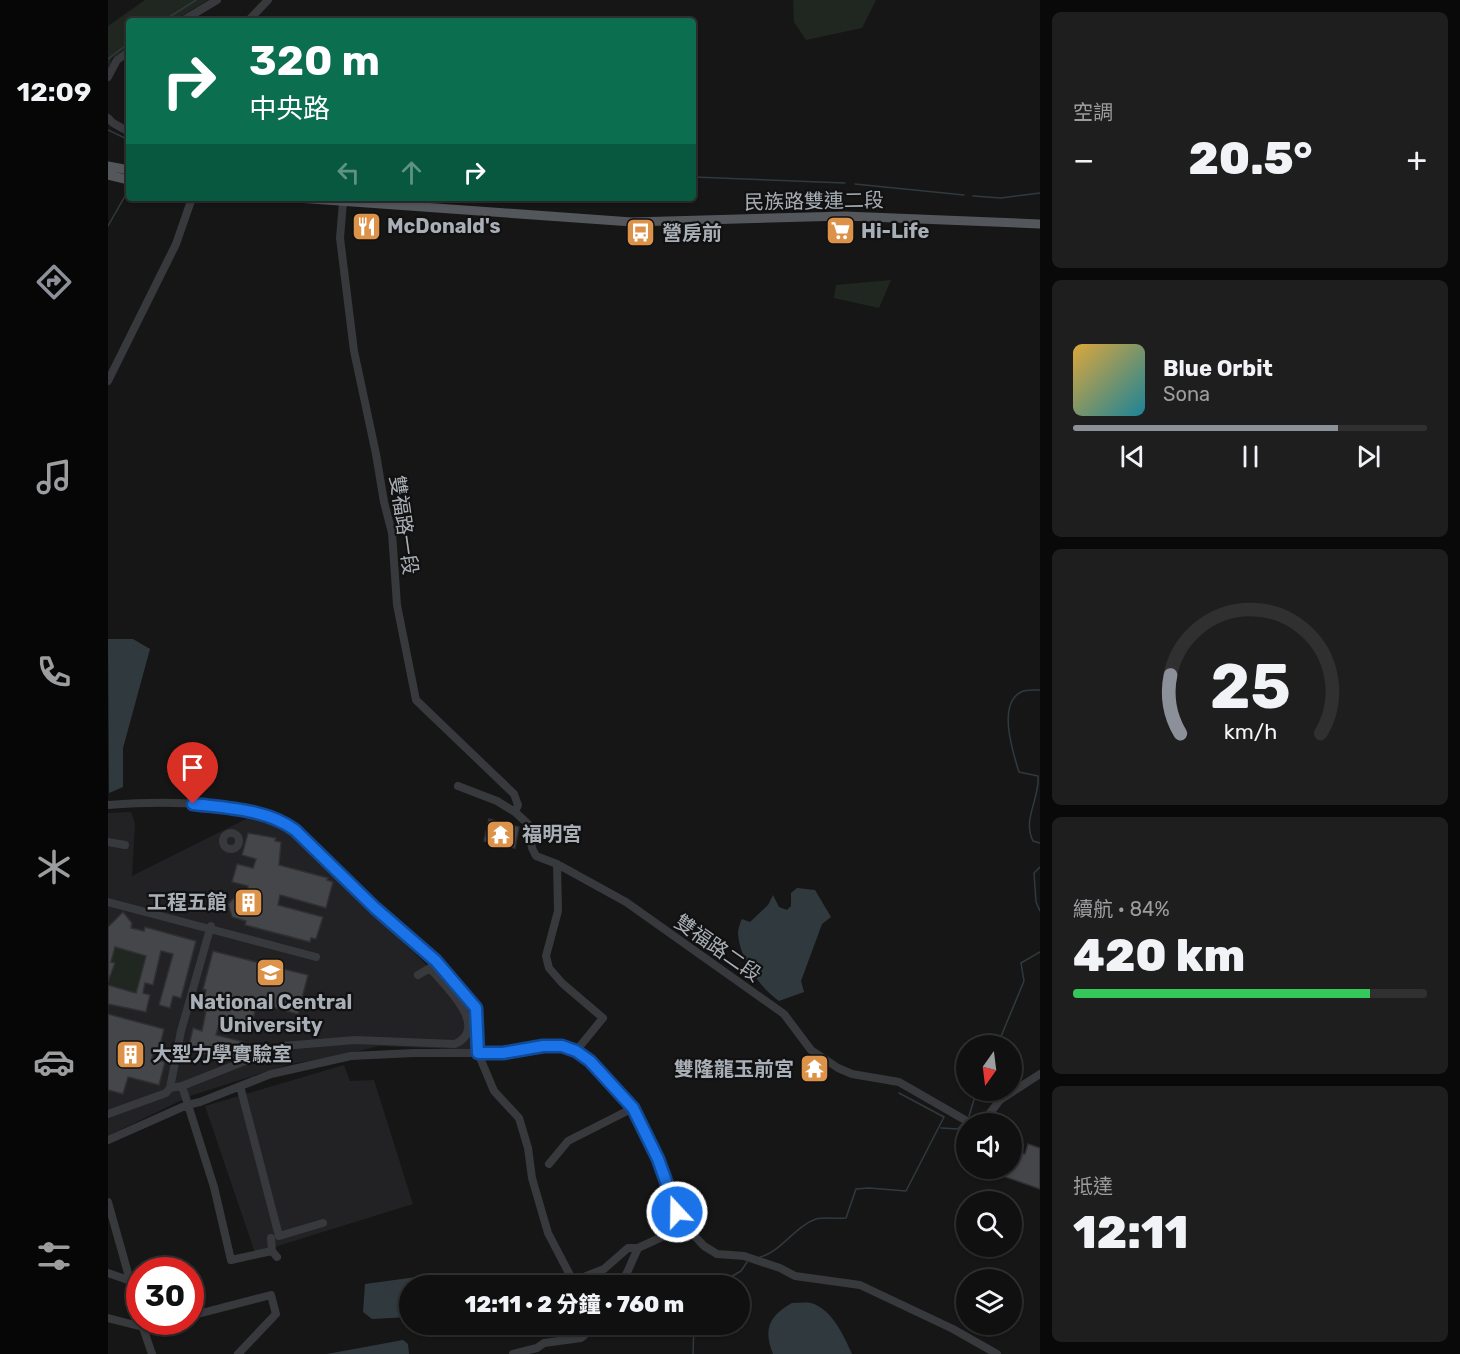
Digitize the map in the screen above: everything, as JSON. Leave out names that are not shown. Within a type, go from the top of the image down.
[{"type":"main road","points":[[108,166],[126,169]]},
{"type":"main road","points":[[108,175],[126,179]]},
{"type":"main road","name":"民族路雙連二段","points":[[332,201],[632,222],[845,216],[1040,224]]},
{"type":"street","points":[[187,18],[217,0]]},
{"type":"street","points":[[251,18],[268,0]]},
{"type":"street","points":[[108,77],[117,60],[126,54]]},
{"type":"street","points":[[108,118],[112,123],[126,130]]},
{"type":"street","points":[[108,381],[180,235],[191,201]]},
{"type":"street","name":"雙福路一段","points":[[343,202],[340,238],[354,351],[392,532],[397,606],[416,700],[514,794],[518,805],[515,812]]},
{"type":"street","name":"雙福路二段","points":[[458,786],[497,801],[515,812],[528,824],[532,848],[536,856],[557,864],[626,902],[784,1014],[811,1050],[838,1068],[852,1074],[899,1082],[956,1115]]},
{"type":"street","points":[[108,805],[171,801],[250,811],[284,822],[375,908],[436,961],[476,1008],[478,1053],[494,1091],[519,1118],[528,1148],[532,1178],[548,1233],[572,1279],[576,1280],[604,1269],[628,1248],[638,1248],[675,1231],[683,1224]]},
{"type":"street","points":[[108,842],[124,845]]},
{"type":"street","points":[[557,864],[558,911],[546,956],[549,968],[562,983],[603,1018],[576,1051]]},
{"type":"street","points":[[108,902],[316,957]]},
{"type":"street","points":[[108,1114],[166,1093],[170,1088],[181,1031],[211,928]]},
{"type":"street","points":[[170,1088],[182,1086],[283,1046],[355,1040],[455,1044],[460,1042],[468,1030],[466,1012],[430,968],[418,975]]},
{"type":"street","points":[[108,1140],[187,1105],[271,1074],[351,1056],[503,1053],[543,1046],[562,1046],[576,1051],[590,1061],[633,1108],[658,1159],[683,1224],[696,1239],[712,1251],[724,1255],[744,1256],[795,1276],[860,1285],[996,1354]]},
{"type":"street","points":[[990,1113],[1000,1100],[1040,1074]]},
{"type":"street","points":[[182,1086],[214,1187],[231,1260],[275,1254],[275,1237],[240,1086]]},
{"type":"street","points":[[549,1164],[561,1147],[572,1138],[633,1108]]},
{"type":"street","points":[[108,1202],[112,1229],[126,1274]]},
{"type":"street","points":[[275,1237],[323,1223]]},
{"type":"street","points":[[626,1275],[638,1248]]},
{"type":"street","points":[[108,1273],[126,1279]]},
{"type":"street","points":[[204,1312],[271,1295],[276,1314],[238,1354]]},
{"type":"street","points":[[108,1318],[126,1321]]},
{"type":"street","points":[[146,1335],[152,1354]]},
{"type":"street","points":[[518,1353],[537,1348],[544,1343],[581,1338],[585,1335]]},
{"type":"shaded area","points":[[145,0],[208,0],[178,18],[126,18],[126,50],[112,58],[108,69],[108,26]]},
{"type":"shaded area","points":[[793,0],[876,0],[862,28],[806,40],[794,22]]},
{"type":"shaded area","points":[[891,280],[879,308],[834,298],[836,285]]},
{"type":"shaded area","points":[[108,639],[133,639],[150,649],[123,748],[123,787],[109,793]]},
{"type":"shaded area","name":"National Central University","points":[[131,812],[135,824],[132,876],[248,818],[285,829],[464,1001],[474,1050],[379,1046],[340,1056],[290,1064],[190,1096],[108,1136],[108,813]]},
{"type":"shaded area","points":[[797,888],[815,890],[831,917],[822,924],[801,981],[804,992],[779,1001],[758,980],[746,962],[739,942],[738,930],[742,919],[750,922],[768,905],[773,895],[779,907],[787,910],[791,906],[791,893]]},
{"type":"shaded area","points":[[116,943],[140,955],[146,953],[136,993],[109,986],[115,963],[111,962]]},
{"type":"shaded area","name":"National Central University","points":[[344,1065],[350,1081],[374,1080],[413,1204],[255,1253],[205,1106]]},
{"type":"shaded area","points":[[399,1279],[399,1318],[372,1319],[363,1312],[365,1284]]},
{"type":"shaded area","points":[[792,1303],[811,1303],[825,1311],[836,1324],[852,1354],[773,1354],[769,1337],[770,1324],[778,1313]]},
{"type":"shaded area","points":[[403,1340],[408,1344],[409,1354],[327,1354]]},
{"type":"building","name":"McDonald's","points":[[359,216],[373,217],[370,239],[358,237]]},
{"type":"building","name":"福明宮","points":[[489,819],[519,827],[515,848],[484,841]]},
{"type":"building","name":"工程五館","points":[[248,833],[276,838],[275,841],[281,842],[279,865],[328,878],[327,880],[333,882],[326,908],[280,895],[278,905],[323,917],[316,939],[311,938],[310,942],[245,925],[246,921],[232,917],[228,904],[237,895],[246,895],[248,886],[232,882],[237,864],[253,868],[256,859],[242,855]]},
{"type":"building","points":[[123,912],[132,923],[131,928],[144,931],[145,927],[196,941],[181,998],[173,996],[170,1008],[159,1005],[173,954],[161,951],[153,985],[145,983],[143,993],[150,995],[146,1012],[108,1004],[108,985],[136,993],[146,956],[115,947],[111,962],[115,963],[108,982],[108,927]]},
{"type":"building","points":[[213,951],[308,975],[298,1014],[257,1003],[252,1023],[221,1016],[216,1035],[244,1042],[241,1056],[230,1061],[188,1050],[193,1028],[202,1031],[206,1011],[201,1010],[206,990],[203,989]]},
{"type":"building","name":"大型力學實驗室","points":[[108,1014],[164,1029],[159,1050],[155,1049],[152,1058],[165,1062],[159,1085],[128,1077],[123,1094],[108,1090]]},
{"type":"building","points":[[1028,1144],[1040,1148],[1040,1189],[1011,1179],[1022,1179],[1022,1153],[1025,1154]]},
{"type":"waterway","points":[[168,18],[196,0]]},
{"type":"waterway","points":[[108,59],[126,45]]},
{"type":"waterway","points":[[108,130],[126,139]]},
{"type":"waterway","points":[[696,177],[845,183]]},
{"type":"waterway","points":[[855,184],[964,195]]},
{"type":"waterway","points":[[973,196],[1001,198],[1040,193]]},
{"type":"waterway","points":[[108,226],[126,194]]},
{"type":"waterway","points":[[1040,690],[1023,691],[1014,698],[1008,718],[1011,742],[1019,772],[1038,776],[1037,793],[1029,825],[1033,841],[1040,843]]},
{"type":"waterway","points":[[1040,867],[1034,873],[1036,902],[1040,911]]},
{"type":"waterway","points":[[1002,1035],[1024,981],[1021,963],[1040,952]]},
{"type":"waterway","points":[[760,1257],[775,1250],[808,1222],[823,1218],[846,1218],[856,1189],[906,1191],[944,1117],[899,1093]]},
{"type":"waterway","points":[[970,1113],[974,1101]]},
{"type":"waterway","points":[[941,1128],[956,1129]]},
{"type":"waterway","points":[[734,1275],[741,1271],[747,1262]]},
{"type":"waterway","points":[[693,1354],[694,1335]]},
{"type":"place","name":"McDonald's","points":[[366,226]]},
{"type":"place","name":"Hi-Life","points":[[840,231]]},
{"type":"place","name":"營房前","points":[[641,233]]},
{"type":"place","name":"福明宮","points":[[501,834]]},
{"type":"place","name":"工程五館","points":[[248,902]]},
{"type":"place","name":"National Central University","points":[[271,972]]},
{"type":"place","name":"大型力學實驗室","points":[[131,1054]]},
{"type":"place","name":"雙隆龍玉前宮","points":[[815,1069]]},
{"type":"route","points":[[193,804],[266,815],[284,822],[295,830],[375,908],[436,961],[476,1008],[478,1053],[503,1053],[543,1046],[562,1046],[576,1051],[590,1061],[633,1108],[658,1159],[677,1212]]}]
